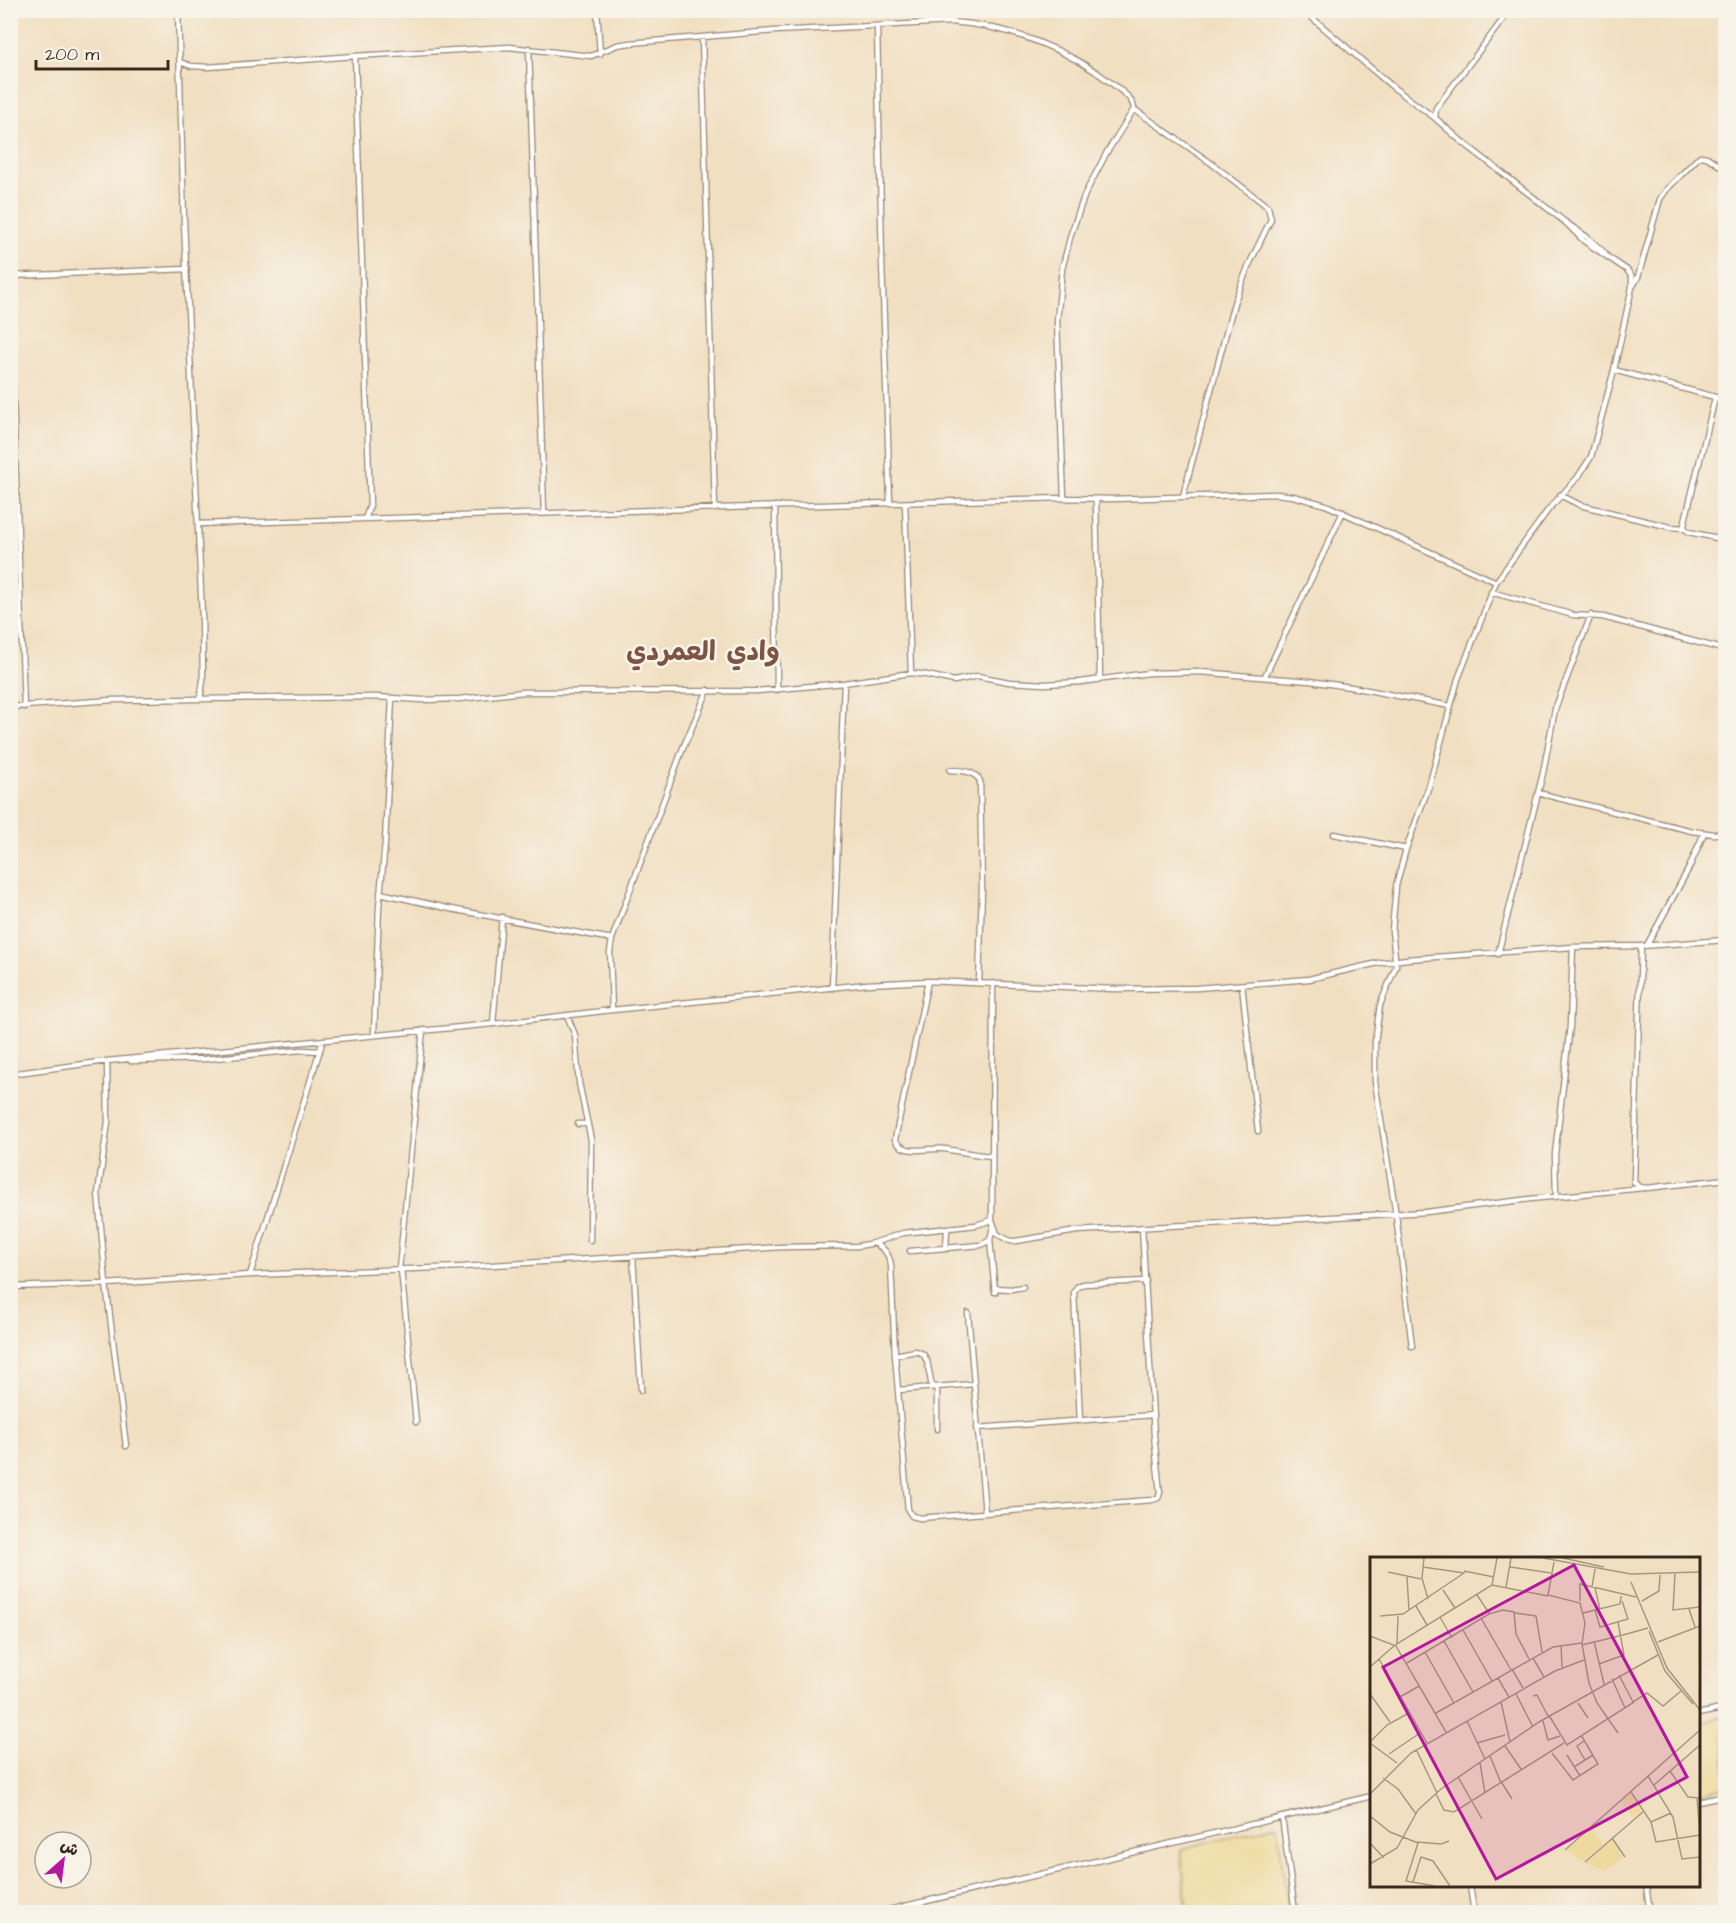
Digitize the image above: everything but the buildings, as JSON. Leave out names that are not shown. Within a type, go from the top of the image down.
[{"type":"street","points":[[178,10],[202,637],[203,681],[200,699]]},
{"type":"street","points":[[597,10],[600,54]]},
{"type":"street","points":[[949,10],[951,22]]},
{"type":"street","points":[[1303,10],[1394,88],[1435,118],[1453,135],[1564,222],[1584,241],[1629,272],[1632,278],[1614,370],[1591,457],[1578,477],[1560,495],[1491,592],[1463,663],[1429,786],[1399,875],[1392,931],[1395,971],[1380,1005],[1374,1062],[1412,1346]]},
{"type":"street","points":[[1435,118],[1436,108],[1510,10]]},
{"type":"street","points":[[180,62],[208,68],[509,46],[586,56],[600,54],[623,44],[951,22],[971,24],[1020,36],[1063,53],[1111,83],[1132,102],[1134,109],[1211,163],[1268,207],[1271,214],[1270,223],[1251,259],[1234,303],[1183,496]]},
{"type":"street","points":[[877,26],[890,503]]},
{"type":"street","points":[[702,37],[715,509]]},
{"type":"street","points":[[529,48],[544,513]]},
{"type":"street","points":[[355,56],[370,505],[365,519]]},
{"type":"street","points":[[1064,498],[1057,321],[1062,269],[1071,234],[1086,194],[1107,152],[1134,109]]},
{"type":"street","points":[[1632,287],[1638,277],[1658,204],[1667,189],[1700,156],[1709,158],[1725,170]]},
{"type":"street","points":[[1629,272],[1640,266]]},
{"type":"street","points":[[10,276],[187,269]]},
{"type":"street","points":[[10,308],[12,423],[24,707]]},
{"type":"street","points":[[1614,370],[1725,400]]},
{"type":"street","points":[[1684,528],[1715,398]]},
{"type":"street","points":[[198,524],[775,506],[1276,494],[1310,500],[1343,512],[1496,582]]},
{"type":"street","points":[[1560,495],[1573,503],[1670,527],[1684,528],[1689,532],[1725,540]]},
{"type":"street","points":[[1096,500],[1100,678]]},
{"type":"street","points":[[905,503],[911,673]]},
{"type":"street","points":[[775,506],[777,690]]},
{"type":"street","points":[[1265,676],[1343,512]]},
{"type":"street","points":[[1491,592],[1573,615],[1603,617],[1725,650]]},
{"type":"street","points":[[10,608],[20,607]]},
{"type":"street","points":[[1498,954],[1538,793],[1556,709],[1591,615]]},
{"type":"street","points":[[10,707],[113,700],[392,698],[441,700],[523,692],[777,690],[911,673],[954,681],[978,676],[1009,682],[1045,684],[1174,672],[1265,676],[1357,688],[1450,706]]},
{"type":"street","points":[[832,988],[844,683]]},
{"type":"street","points":[[612,1010],[610,952],[612,939],[683,748],[708,690]]},
{"type":"street","points":[[374,1034],[392,698]]},
{"type":"street","points":[[950,770],[975,774],[981,785],[982,888],[979,982]]},
{"type":"street","points":[[1538,793],[1704,833],[1725,833]]},
{"type":"street","points":[[1643,1188],[1636,1185],[1634,1178],[1644,946],[1689,868],[1704,833]]},
{"type":"street","points":[[1334,834],[1406,849]]},
{"type":"street","points":[[380,893],[451,909],[612,939]]},
{"type":"street","points":[[493,1024],[502,917]]},
{"type":"street","points":[[10,1074],[107,1061],[493,1024],[873,983],[979,982],[1144,989],[1242,985],[1308,979],[1395,960],[1573,947],[1644,946],[1725,940]]},
{"type":"street","points":[[1556,1197],[1554,1154],[1570,1026],[1573,947]]},
{"type":"street","points":[[928,981],[895,1138],[900,1146],[911,1149],[944,1149],[992,1156]]},
{"type":"street","points":[[993,983],[993,1227],[990,1240],[995,1290],[1023,1287]]},
{"type":"street","points":[[1242,985],[1258,1131]]},
{"type":"street","points":[[567,1015],[575,1035],[579,1083],[591,1146],[590,1240]]},
{"type":"street","points":[[416,1422],[400,1269],[423,1030]]},
{"type":"street","points":[[250,1275],[323,1040]]},
{"type":"street","points":[[107,1061],[181,1060],[302,1050],[320,1051]]},
{"type":"street","points":[[107,1061],[108,1116],[98,1193],[106,1284],[126,1446]]},
{"type":"street","points":[[578,1124],[588,1124]]},
{"type":"street","points":[[993,1227],[997,1234],[1010,1241],[1077,1231],[1396,1215],[1725,1179]]},
{"type":"street","points":[[10,1287],[462,1267],[782,1247],[851,1246],[874,1243],[903,1233],[976,1225],[992,1220]]},
{"type":"street","points":[[874,1243],[884,1250],[890,1260],[895,1355],[909,1513],[920,1518],[1158,1498],[1160,1490],[1142,1227]]},
{"type":"street","points":[[946,1249],[947,1229]]},
{"type":"street","points":[[910,1251],[981,1245],[990,1240]]},
{"type":"street","points":[[633,1256],[641,1390]]},
{"type":"street","points":[[1080,1421],[1074,1292],[1083,1284],[1146,1281]]},
{"type":"street","points":[[968,1313],[984,1513]]},
{"type":"street","points":[[895,1355],[915,1351],[924,1354],[934,1387],[937,1429]]},
{"type":"street","points":[[898,1390],[974,1384]]},
{"type":"street","points":[[978,1428],[1154,1415]]},
{"type":"street","points":[[1700,1714],[1725,1708]]},
{"type":"street","points":[[880,1912],[1370,1796]]},
{"type":"street","points":[[1700,1802],[1725,1796]]},
{"type":"street","points":[[1282,1817],[1295,1912]]},
{"type":"street","points":[[1470,1887],[1474,1912]]},
{"type":"street","points":[[1646,1887],[1650,1912]]},
{"type":"sand","points":[[1725,1716],[1725,1788],[1700,1794],[1700,1723]]},
{"type":"sand","points":[[1273,1825],[1278,1828],[1288,1912],[1187,1912],[1181,1849]]},
{"type":"district","name":"وادي العمردي","points":[[703,652]]}]
